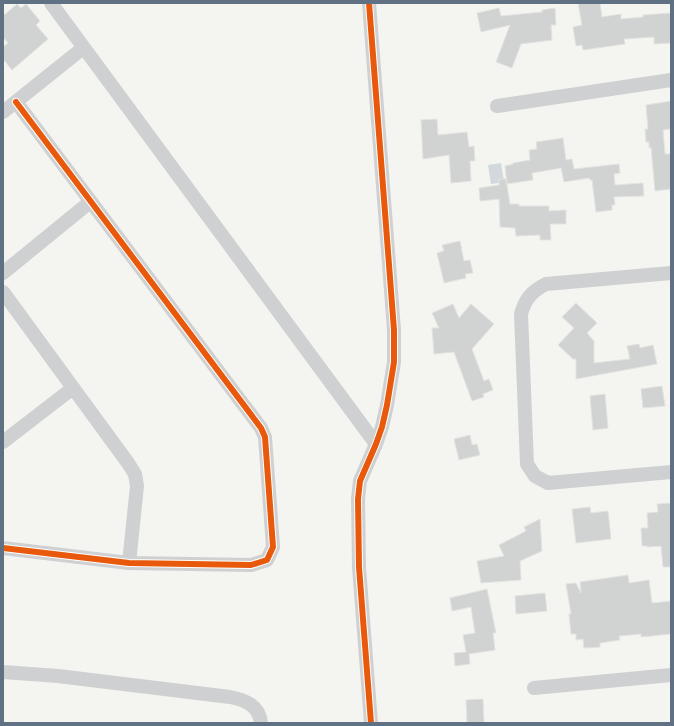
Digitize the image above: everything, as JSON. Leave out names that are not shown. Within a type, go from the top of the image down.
[{"type":"street","points":[[51,3],[376,444]]},
{"type":"street","points":[[369,3],[394,330],[394,362],[382,427],[360,481],[358,499],[359,567],[371,723]]},
{"type":"street","points":[[3,112],[83,48]]},
{"type":"street","points":[[497,106],[671,80]]},
{"type":"street","points":[[3,548],[129,563],[251,565],[267,560],[273,548],[265,437],[261,428],[16,102]]},
{"type":"street","points":[[3,273],[90,202]]},
{"type":"street","points":[[671,273],[546,284],[537,288],[530,296],[524,305],[521,314],[527,464],[535,476],[548,483],[671,472]]},
{"type":"street","points":[[3,292],[128,462],[135,474],[137,486],[129,563]]},
{"type":"street","points":[[3,442],[73,388]]},
{"type":"street","points":[[3,672],[58,676],[230,697],[244,700],[253,705],[261,718],[261,723]]},
{"type":"street","points":[[534,688],[671,675]]},
{"type":"shaded area","points":[[501,163],[504,182],[491,184],[488,165]]},
{"type":"building","points":[[578,3],[600,3],[602,17],[621,14],[621,19],[643,17],[643,15],[671,13],[671,43],[654,44],[654,37],[624,39],[625,44],[583,50],[582,45],[576,46],[573,27],[582,25]]},
{"type":"building","points":[[17,4],[21,8],[26,4],[40,21],[36,25],[48,39],[12,70],[3,59],[3,47],[8,43],[3,37],[3,16]]},
{"type":"building","points":[[499,8],[501,16],[542,12],[542,10],[555,8],[556,25],[551,25],[552,40],[521,44],[512,68],[496,62],[510,25],[481,32],[477,13]]},
{"type":"building","points":[[671,101],[671,129],[663,130],[665,154],[671,154],[671,189],[655,191],[651,147],[649,148],[649,142],[646,142],[645,129],[648,129],[646,105]]},
{"type":"building","points":[[437,119],[438,135],[467,132],[469,147],[474,146],[475,161],[470,161],[471,181],[451,183],[449,155],[423,159],[421,120]]},
{"type":"building","points":[[563,138],[566,160],[572,159],[574,169],[619,164],[620,173],[614,174],[615,185],[643,183],[644,196],[614,197],[615,205],[612,205],[612,210],[596,212],[592,180],[589,178],[564,182],[561,168],[532,173],[533,180],[507,184],[505,166],[530,160],[529,150],[537,149],[536,142]]},
{"type":"building","points":[[499,179],[506,179],[510,204],[519,204],[519,206],[549,206],[549,211],[566,210],[566,224],[550,224],[551,240],[540,240],[540,235],[516,236],[515,228],[500,227],[499,199],[480,201],[479,188],[499,185]]},
{"type":"building","points":[[460,241],[464,261],[470,260],[473,273],[465,274],[466,278],[444,283],[437,253],[444,251],[442,245]]},
{"type":"building","points":[[576,303],[597,323],[587,333],[594,341],[594,363],[630,359],[627,346],[639,344],[640,348],[653,345],[657,364],[576,379],[576,359],[573,359],[558,345],[574,328],[562,317]]},
{"type":"building","points":[[453,304],[459,318],[471,304],[494,324],[472,349],[484,381],[489,379],[493,390],[483,394],[484,397],[472,401],[454,352],[434,354],[432,328],[439,328],[432,313]]},
{"type":"building","points":[[662,386],[665,406],[643,408],[641,389]]},
{"type":"building","points":[[605,394],[608,428],[593,430],[590,396]]},
{"type":"building","points":[[470,435],[472,445],[477,444],[480,455],[459,460],[454,439]]},
{"type":"building","points":[[671,503],[671,567],[663,567],[661,546],[642,546],[641,528],[648,528],[647,513],[658,512],[657,504]]},
{"type":"building","points":[[590,507],[591,513],[608,511],[611,539],[576,543],[572,509]]},
{"type":"building","points":[[540,519],[542,551],[520,561],[521,580],[481,583],[477,561],[504,556],[499,545],[526,531],[524,527]]},
{"type":"building","points":[[628,575],[629,583],[649,580],[652,603],[671,601],[671,634],[641,637],[641,634],[619,636],[620,640],[600,643],[600,647],[584,648],[583,639],[576,640],[576,634],[571,634],[569,614],[571,614],[566,584],[576,583],[581,593],[580,582]]},
{"type":"building","points":[[487,589],[496,633],[493,633],[495,650],[469,654],[470,664],[455,666],[454,653],[466,652],[463,635],[475,633],[471,607],[452,611],[450,598]]},
{"type":"building","points":[[545,593],[547,611],[516,614],[515,596]]},
{"type":"building","points":[[483,699],[484,723],[467,723],[466,700]]},
{"type":"cycle path","points":[[369,3],[394,330],[394,362],[387,405],[376,444],[360,481],[358,499],[359,567],[371,723]]},
{"type":"cycle path","points":[[3,548],[129,563],[251,565],[267,560],[273,547],[265,437],[261,428],[16,102]]}]
